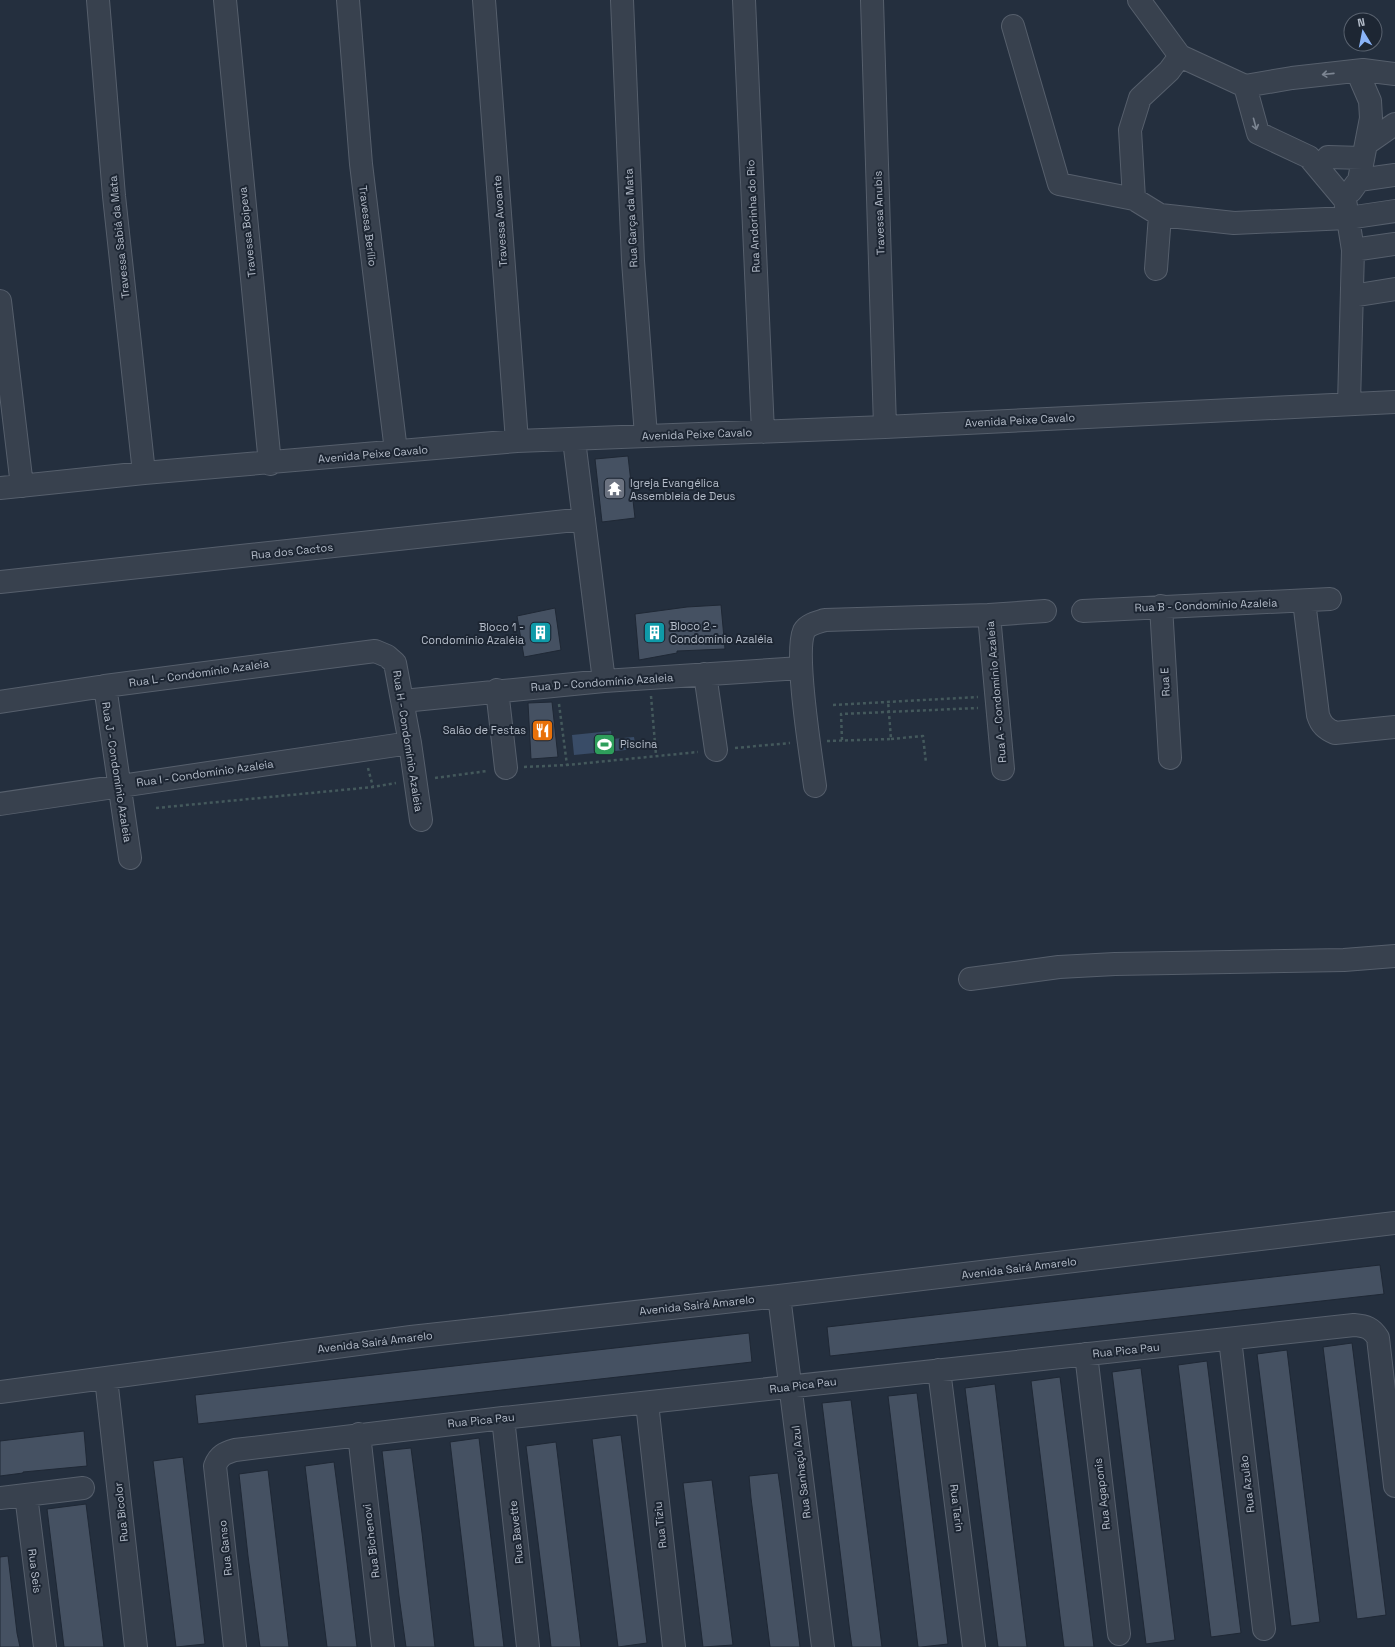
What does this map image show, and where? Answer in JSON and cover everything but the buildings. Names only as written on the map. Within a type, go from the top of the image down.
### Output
[{"type":"street","name":"Travessa Sabiá da Mata","points":[[98,0],[114,196],[144,473]]},
{"type":"street","name":"Travessa Boipeva","points":[[225,0],[270,464]]},
{"type":"street","name":"Travessa Berílio","points":[[348,0],[361,164],[396,451]]},
{"type":"street","name":"Travessa Avoante","points":[[484,0],[517,441]]},
{"type":"street","name":"Rua Garça da Mata","points":[[622,0],[633,261],[646,436]]},
{"type":"street","name":"Rua Andorinha do Río","points":[[744,0],[763,432]]},
{"type":"street","name":"Travessa Anubis","points":[[872,0],[885,427]]},
{"type":"street","points":[[1139,0],[1180,56],[1245,86],[1292,78],[1357,71],[1395,74]]},
{"type":"street","points":[[1013,26],[1059,184],[1134,199],[1160,215],[1234,223],[1346,209],[1395,211]]},
{"type":"street","points":[[1134,199],[1130,130],[1140,98],[1169,71],[1180,56]]},
{"type":"street","points":[[1346,209],[1359,180],[1371,118],[1370,101],[1357,71]]},
{"type":"street","points":[[1245,86],[1258,133],[1309,157],[1346,209],[1353,250],[1349,404]]},
{"type":"street","points":[[1328,157],[1365,151],[1395,124]]},
{"type":"street","points":[[1359,180],[1395,175]]},
{"type":"street","points":[[1156,269],[1160,215]]},
{"type":"street","points":[[1353,250],[1395,244]]},
{"type":"street","points":[[1352,296],[1395,289]]},
{"type":"street","points":[[0,301],[22,486]]},
{"type":"street","name":"Avenida Peixe Cavalo","points":[[0,488],[144,473],[270,464],[396,451],[517,441],[885,427],[1395,402]]},
{"type":"street","points":[[574,440],[604,681]]},
{"type":"street","name":"Rua dos Cactos","points":[[0,582],[584,519]]},
{"type":"street","name":"Rua B - Condomínio Azaleia","points":[[1082,611],[1160,606],[1330,599]]},
{"type":"street","points":[[1304,601],[1320,723],[1326,729],[1335,733],[1395,727]]},
{"type":"street","name":"Rua E","points":[[1160,606],[1170,758]]},
{"type":"street","points":[[815,786],[802,668],[802,640],[805,630],[812,624],[825,620],[989,615],[1045,611]]},
{"type":"street","name":"Rua A - Condomínio Azaleia","points":[[989,615],[990,707],[1003,769]]},
{"type":"street","name":"Rua L - Condomínio Azaleia","points":[[0,702],[105,686],[361,652],[375,651],[387,656],[396,663]]},
{"type":"street","name":"Rua H - Condomínio Azaleia","points":[[396,663],[404,701],[421,820]]},
{"type":"street","name":"Rua D - Condomínio Azaleia","points":[[404,701],[497,690],[604,681],[802,668]]},
{"type":"street","points":[[705,674],[716,750]]},
{"type":"street","name":"Rua J - Condomínio Azaleia","points":[[105,686],[130,858]]},
{"type":"street","points":[[497,690],[506,768]]},
{"type":"street","name":"Rua I - Condomínio Azaleia","points":[[0,804],[410,743]]},
{"type":"street","points":[[970,979],[1059,967],[1115,964],[1344,960],[1395,956]]},
{"type":"street","name":"Avenida Sairá Amarelo","points":[[0,1392],[411,1337],[779,1296],[1395,1223]]},
{"type":"street","name":"Rua Sanhaçú Azul","points":[[779,1296],[823,1647]]},
{"type":"street","name":"Rua Pica Pau","points":[[225,1453],[358,1434],[1354,1325],[1365,1326],[1373,1330],[1378,1338],[1395,1486]]},
{"type":"street","name":"Rua Azulão","points":[[1230,1339],[1264,1628]]},
{"type":"street","name":"Rua Agaponis","points":[[1086,1354],[1119,1634]]},
{"type":"street","name":"Rua Tarin","points":[[939,1370],[974,1647]]},
{"type":"street","name":"Rua Bicolor","points":[[106,1378],[136,1647]]},
{"type":"street","name":"Rua Tiziu","points":[[647,1403],[674,1647]]},
{"type":"street","name":"Rua Bavette","points":[[503,1418],[528,1647]]},
{"type":"street","name":"Rua Bichenovi","points":[[358,1434],[383,1647]]},
{"type":"street","name":"Rua Ganso","points":[[225,1453],[218,1459],[216,1466],[235,1647]]},
{"type":"street","points":[[0,1498],[83,1488]]},
{"type":"street","name":"Rua Seis","points":[[26,1495],[45,1647]]},
{"type":"path","points":[[649,678],[656,755]]},
{"type":"path","points":[[557,685],[567,765]]},
{"type":"path","points":[[833,705],[981,697],[990,707]]},
{"type":"path","points":[[888,701],[891,739]]},
{"type":"path","points":[[842,740],[841,714],[889,713],[990,707]]},
{"type":"path","points":[[156,808],[373,787],[506,768],[567,765],[809,741],[891,739],[923,736],[926,763]]},
{"type":"water","name":"Piscina","points":[[611,731],[612,739],[634,737],[636,749],[574,755],[572,735]]},
{"type":"place","name":"Igreja Evangélica Assembleia de Deus","points":[[615,489]]},
{"type":"place","name":"Bloco 2 - Condomínio Azaléia","points":[[655,632]]},
{"type":"place","name":"Bloco 1 - Condomínio Azaléia","points":[[540,633]]},
{"type":"place","name":"Salão de Festas","points":[[542,730]]},
{"type":"place","name":"Piscina","points":[[604,744]]}]
